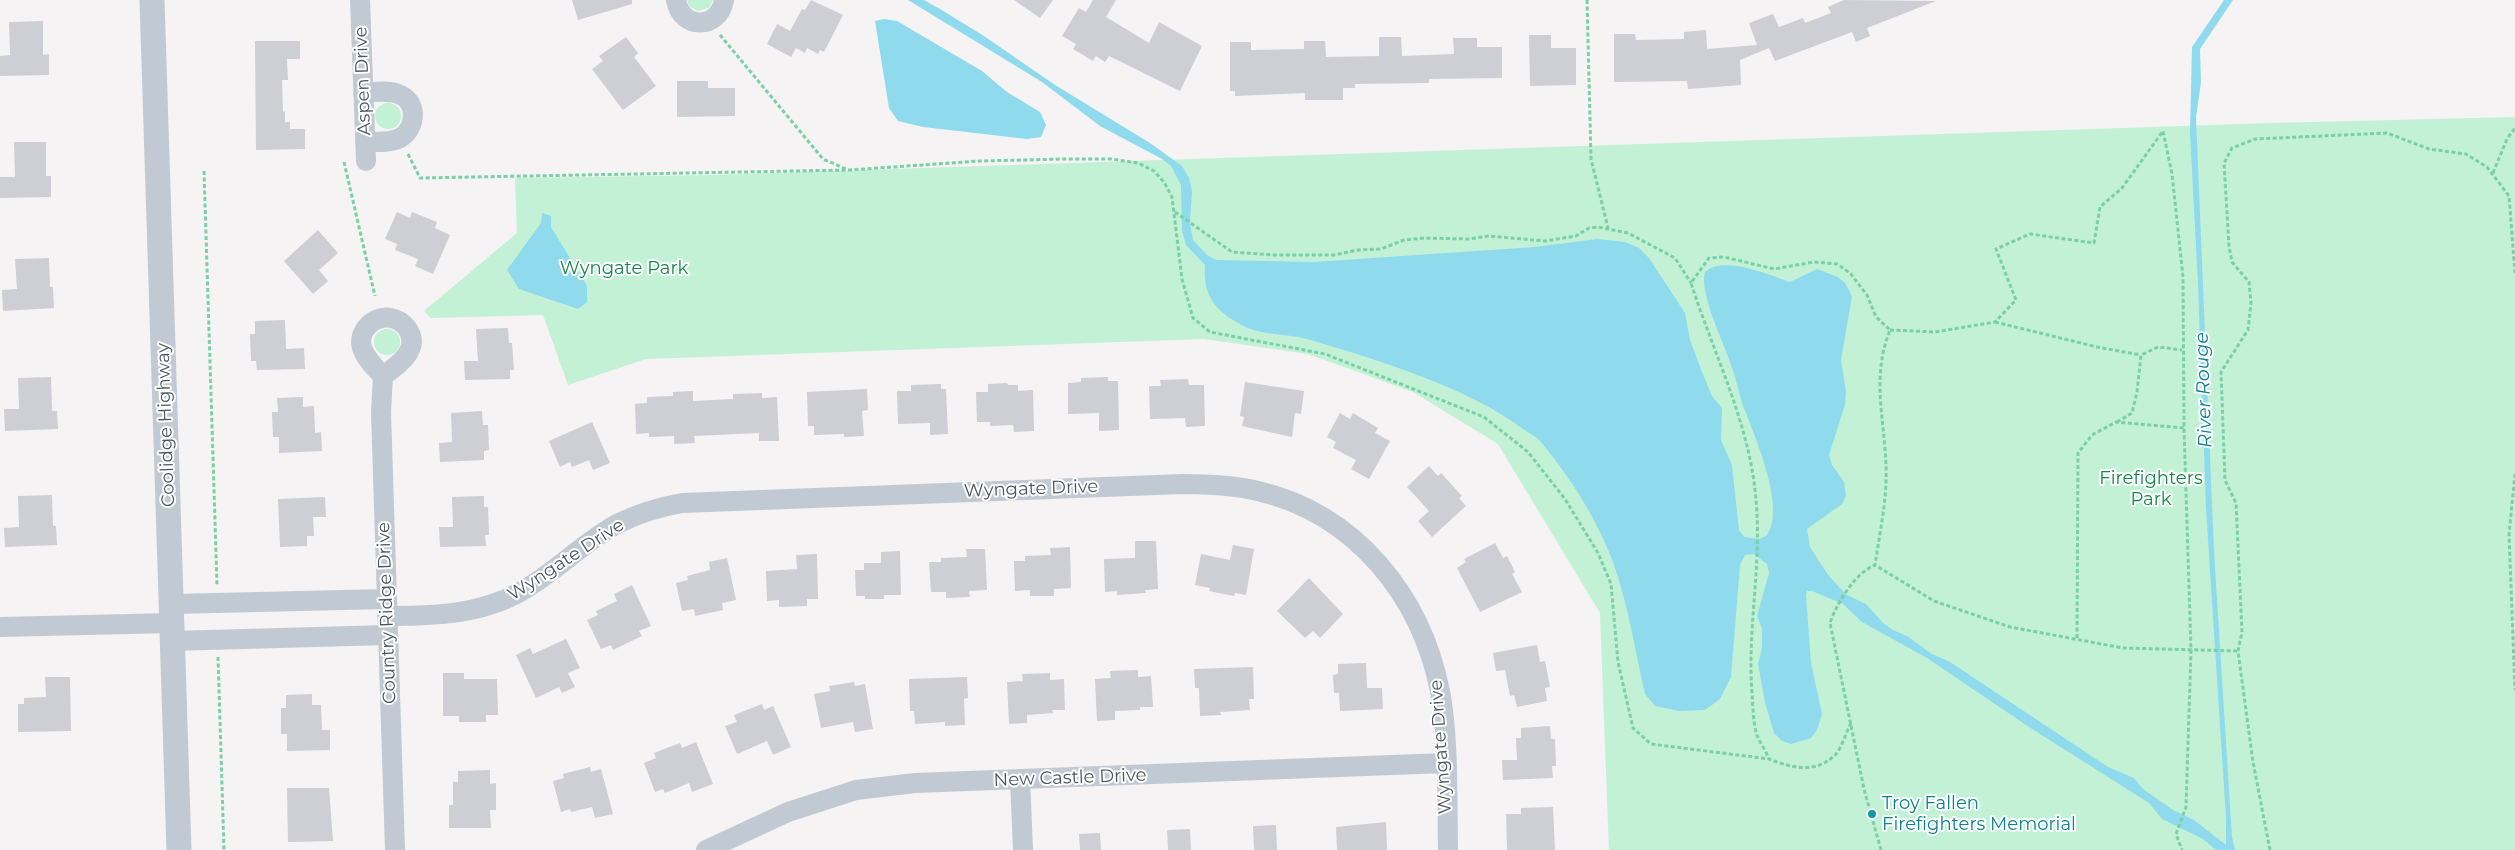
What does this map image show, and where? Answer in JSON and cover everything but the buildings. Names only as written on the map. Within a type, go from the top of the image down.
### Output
[{"type":"street","name":"Coolidge Highway","points":[[152,0],[179,850]]},
{"type":"street","name":"Aspen Drive","points":[[360,0],[363,93],[366,152],[400,138],[411,127],[413,115],[410,104],[404,96],[389,92],[363,93]]},
{"type":"street","points":[[676,0],[683,16],[690,21],[704,23],[719,14],[724,0]]},
{"type":"street","name":"Country Ridge Drive","points":[[383,376],[381,412],[395,850]]},
{"type":"street","name":"Wyngate Drive","points":[[172,622],[387,617],[458,613],[504,600],[535,583],[617,524],[654,509],[682,503],[1183,484],[1234,487],[1260,492],[1308,510],[1349,536],[1375,559],[1405,597],[1419,624],[1433,660],[1440,693],[1448,850]]},
{"type":"street","name":"Wyngate Drive","points":[[172,622],[387,617]]},
{"type":"street","points":[[0,627],[172,622]]},
{"type":"street","name":"New Castle Drive","points":[[706,850],[788,812],[856,790],[915,783],[1445,763]]},
{"type":"street","points":[[1020,779],[1023,850]]},
{"type":"path","points":[[1587,0],[1590,159],[1608,228]]},
{"type":"path","points":[[717,30],[823,158],[849,170]]},
{"type":"path","points":[[2493,173],[2507,139],[2515,128]]},
{"type":"path","points":[[1995,322],[2016,300],[1996,250],[2030,234],[2094,243],[2100,207],[2122,188],[2163,132],[2172,174],[2182,260],[2182,350],[2191,651],[2186,807],[2176,834],[2182,850]]},
{"type":"path","points":[[2270,850],[2253,762],[2238,652],[2242,632],[2236,503],[2225,480],[2221,372],[2248,330],[2251,303],[2249,282],[2232,262],[2229,246],[2224,163],[2232,148],[2255,139],[2387,133],[2429,149],[2466,154],[2487,167],[2509,196],[2515,274]]},
{"type":"path","points":[[406,149],[420,178],[849,170],[980,161],[1111,159],[1138,163],[1154,171],[1164,182],[1172,197],[1186,298],[1193,318],[1210,332],[1325,354],[1378,373],[1484,417],[1528,452],[1565,499],[1598,553],[1611,584],[1618,662],[1633,728],[1651,744],[1770,759],[1791,767],[1816,767],[1836,754],[1851,723]]},
{"type":"path","points":[[344,162],[375,296]]},
{"type":"path","points":[[204,171],[217,593]]},
{"type":"path","points":[[1175,212],[1232,252],[1250,254],[1334,255],[1358,250],[1381,249],[1404,240],[1424,238],[1469,239],[1510,236],[1525,241],[1545,241],[1576,236],[1589,228],[1608,228],[1635,236],[1675,258],[1691,283],[1736,406],[1748,447],[1756,500],[1758,535],[1751,682],[1757,734],[1770,759]]},
{"type":"path","points":[[1691,283],[1710,258],[1724,257],[1774,269],[1814,262],[1837,264],[1850,273],[1868,295],[1876,316],[1890,330],[1935,332],[1995,322],[2097,347],[2141,355],[2158,347],[2182,350]]},
{"type":"path","points":[[1875,565],[1886,481],[1878,384],[1885,343],[1890,330]]},
{"type":"path","points":[[2077,638],[2078,453],[2092,435],[2132,414],[2137,392],[2141,355]]},
{"type":"path","points":[[2116,422],[2184,428]]},
{"type":"path","points":[[2515,474],[2509,534],[2515,690]]},
{"type":"path","points":[[1875,565],[1934,601],[2010,627],[2123,648],[2238,652]]},
{"type":"path","points":[[1875,565],[1865,569],[1835,611],[1830,623],[1864,789],[1881,850]]},
{"type":"path","points":[[218,650],[224,850]]},
{"type":"green space","points":[[687,0],[713,0],[709,8],[698,11],[689,6]]},
{"type":"green space","points":[[388,103],[397,107],[401,116],[397,125],[388,129],[379,125],[375,116],[379,107]]},
{"type":"green space","name":"Firefighters Park","points":[[2515,117],[2515,850],[1609,850],[1600,613],[1498,444],[1413,392],[1308,354],[1204,339],[646,359],[568,385],[543,315],[431,318],[424,311],[517,233],[515,178],[712,175],[2272,123]]},
{"type":"green space","points":[[387,329],[396,333],[400,342],[396,351],[387,355],[378,351],[374,342],[378,333]]},
{"type":"water","name":"River Rouge","points":[[908,0],[924,0],[940,9],[984,36],[1055,85],[1150,143],[1182,166],[1189,178],[1192,191],[1190,223],[1193,240],[1207,255],[1216,260],[1314,262],[1535,247],[1597,239],[1625,242],[1639,248],[1649,258],[1685,313],[1690,340],[1702,372],[1712,396],[1722,408],[1721,440],[1732,465],[1739,530],[1744,537],[1759,539],[1766,536],[1772,524],[1771,490],[1732,367],[1708,304],[1705,292],[1705,272],[1713,267],[1723,265],[1759,271],[1790,282],[1817,269],[1838,277],[1845,283],[1852,296],[1841,360],[1846,392],[1845,405],[1829,455],[1832,465],[1844,482],[1846,496],[1842,504],[1807,529],[1810,547],[1828,575],[1847,595],[1866,604],[1883,623],[1893,630],[1907,636],[1932,654],[1950,662],[2108,767],[2134,778],[2143,789],[2173,810],[2194,820],[2226,845],[2226,818],[2206,509],[2198,284],[2190,133],[2192,47],[2224,0],[2233,0],[2200,49],[2201,82],[2196,117],[2214,552],[2232,837],[2235,850],[2216,850],[2203,839],[2162,819],[2149,803],[2029,727],[1927,658],[1862,622],[1843,604],[1812,591],[1807,591],[1806,595],[1811,663],[1822,714],[1817,730],[1811,738],[1791,744],[1782,741],[1774,733],[1765,702],[1758,664],[1762,648],[1762,629],[1757,616],[1769,573],[1767,564],[1754,554],[1745,555],[1740,565],[1731,677],[1720,699],[1705,710],[1679,711],[1655,706],[1645,694],[1623,594],[1607,546],[1582,499],[1552,455],[1539,440],[1501,414],[1476,400],[1420,376],[1361,355],[1307,339],[1254,330],[1229,318],[1211,299],[1206,284],[1205,265],[1186,245],[1182,231],[1181,185],[1171,166],[1162,159],[1100,126],[1042,82]]},
{"type":"water","points":[[884,19],[897,21],[982,71],[1007,92],[1040,112],[1046,125],[1041,137],[1027,139],[923,127],[898,121],[889,108],[875,21]]},
{"type":"water","points":[[542,213],[551,216],[551,227],[587,286],[587,302],[578,309],[519,289],[507,270],[541,223]]},
{"type":"place","name":"Troy Fallen Firefighters Memorial","points":[[1872,814]]},
{"type":"park label","name":"Wyngate Park","points":[[624,269]]}]
